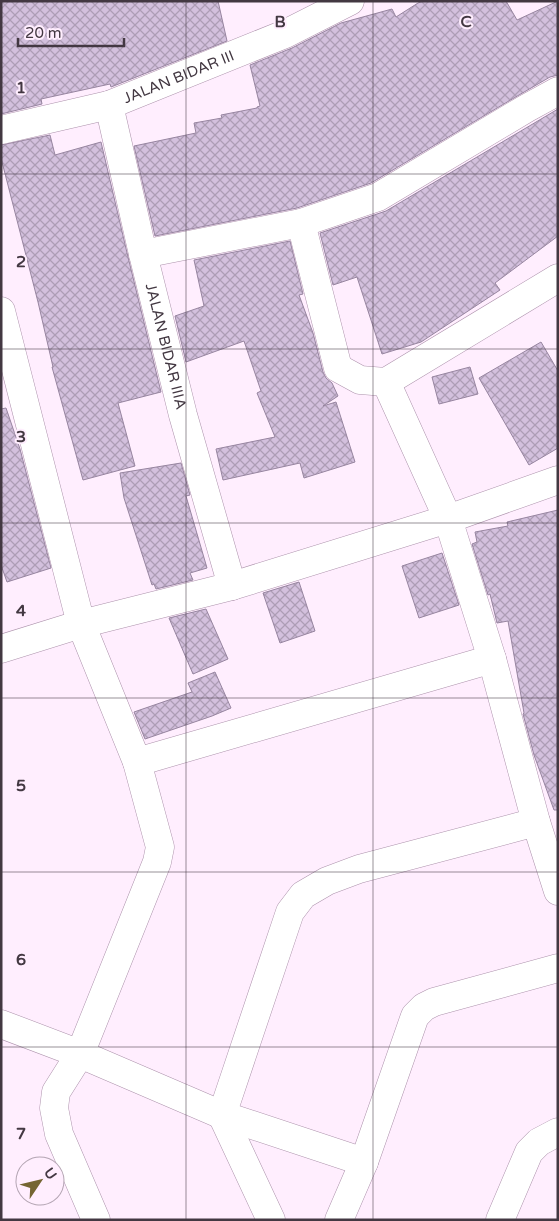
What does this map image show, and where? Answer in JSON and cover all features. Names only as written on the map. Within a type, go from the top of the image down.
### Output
[{"type":"street","name":"JALAN BIDAR III","points":[[1,130],[108,105],[285,34],[350,1]]},
{"type":"street","points":[[143,254],[301,223],[378,197],[558,90]]},
{"type":"street","name":"JALAN BIDAR IIIA","points":[[108,105],[183,415],[232,586]]},
{"type":"street","points":[[301,223],[338,368],[360,380],[386,382],[557,279]]},
{"type":"street","points":[[1,311],[81,624],[137,762],[160,847],[157,862],[80,1054],[56,1092],[54,1108],[59,1134],[96,1220]]},
{"type":"street","points":[[386,382],[448,519],[492,659],[536,822],[558,890]]},
{"type":"street","points":[[1,649],[81,624],[232,586],[448,519],[558,480]]},
{"type":"street","points":[[137,762],[492,659]]},
{"type":"street","points":[[271,1220],[222,1115],[290,912],[303,895],[327,880],[359,869],[536,822]]},
{"type":"street","points":[[339,1220],[364,1162],[415,1016],[424,1007],[434,1002],[558,968]]},
{"type":"street","points":[[1,1024],[80,1054],[222,1115],[364,1162]]},
{"type":"street","points":[[500,1220],[529,1152],[539,1142],[558,1132]]},
{"type":"building","points":[[1,1],[218,1],[227,41],[111,87],[110,84],[41,99],[42,104],[1,114]]},
{"type":"building","points":[[423,1],[506,1],[517,20],[558,1],[558,75],[550,77],[371,183],[297,208],[155,236],[134,146],[196,133],[194,123],[222,118],[221,115],[257,108],[260,106],[250,65],[292,48],[341,23],[392,9],[396,17]]},
{"type":"building","points":[[558,109],[558,236],[495,283],[500,290],[421,342],[382,354],[357,277],[333,285],[320,233],[386,211]]},
{"type":"building","points":[[50,135],[55,155],[101,142],[161,392],[118,403],[135,466],[83,480],[52,367],[38,302],[1,158],[1,145]]},
{"type":"building","points":[[290,241],[303,294],[299,295],[313,333],[323,372],[332,383],[338,396],[323,406],[336,402],[355,462],[304,478],[300,463],[223,480],[216,449],[275,437],[257,393],[261,391],[244,341],[186,362],[175,316],[204,306],[194,260]]},
{"type":"building","points":[[541,342],[558,371],[558,448],[529,465],[479,378]]},
{"type":"building","points":[[470,367],[478,394],[439,404],[432,377]]},
{"type":"building","points":[[6,408],[20,449],[51,568],[7,582],[1,565],[1,409]]},
{"type":"building","points":[[181,463],[190,495],[186,496],[207,568],[190,573],[193,580],[156,589],[154,584],[152,585],[124,498],[120,473]]},
{"type":"building","points":[[558,510],[558,810],[554,810],[534,755],[523,714],[508,621],[497,623],[490,594],[488,595],[472,544],[477,542],[475,532],[508,526],[507,522]]},
{"type":"building","points":[[442,553],[459,605],[419,618],[402,566]]},
{"type":"building","points":[[299,582],[315,631],[280,643],[263,593]]},
{"type":"building","points":[[206,609],[228,659],[193,674],[169,618]]},
{"type":"building","points":[[215,672],[231,708],[145,739],[134,712],[192,692],[188,683]]}]
